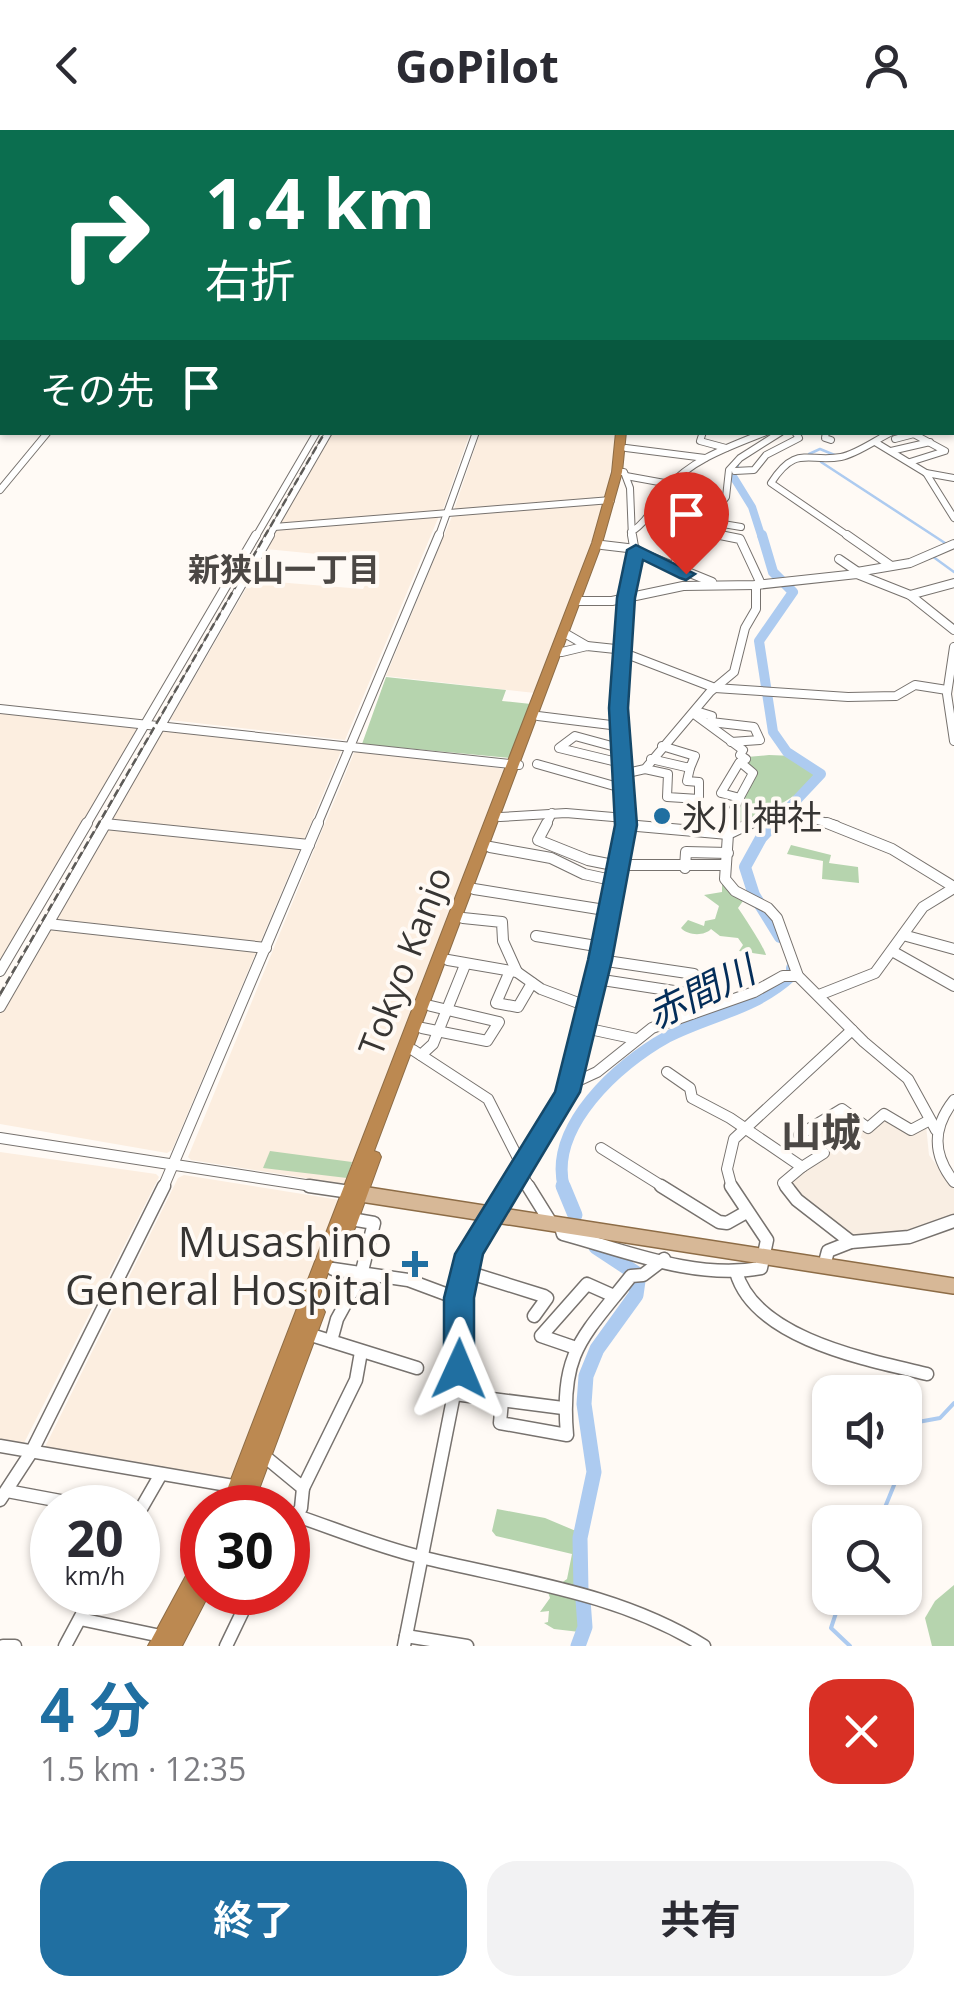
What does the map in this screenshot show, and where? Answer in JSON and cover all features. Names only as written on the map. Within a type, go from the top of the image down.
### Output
[{"type":"highway","name":"Tokyo Kanjo","points":[[251,1485],[351,1219],[355,1193],[418,1053],[422,1028],[490,847],[516,765],[562,652],[622,473],[624,435]]},
{"type":"highway","name":"Tokyo Kanjo","points":[[241,1485],[578,601],[625,490],[624,435]]},
{"type":"highway","points":[[162,1642],[180,1607]]},
{"type":"highway","points":[[162,1642],[182,1615]]},
{"type":"main road","points":[[355,1193],[954,1286]]},
{"type":"street","points":[[0,490],[45,435]]},
{"type":"street","points":[[0,971],[315,435]]},
{"type":"street","points":[[0,1007],[328,435]]},
{"type":"street","points":[[30,1499],[4,1496],[32,1452],[174,1166],[448,513],[475,435]]},
{"type":"street","points":[[702,435],[700,441],[726,448]]},
{"type":"street","points":[[631,532],[644,524],[670,484],[705,458],[758,435]]},
{"type":"street","points":[[672,567],[677,556],[693,545],[727,493],[729,470],[740,458],[776,435]]},
{"type":"street","points":[[735,472],[754,470],[766,456],[797,435],[816,449],[840,457],[892,436],[910,447]]},
{"type":"street","points":[[916,435],[944,448],[940,456]]},
{"type":"street","points":[[875,442],[926,474],[949,500],[946,510],[954,518]]},
{"type":"street","points":[[891,451],[930,442]]},
{"type":"street","points":[[626,448],[705,458]]},
{"type":"street","points":[[816,449],[782,466],[772,485],[890,565]]},
{"type":"street","points":[[909,462],[954,456]]},
{"type":"street","points":[[622,473],[670,484]]},
{"type":"street","points":[[0,474],[12,475]]},
{"type":"street","points":[[926,474],[954,478]]},
{"type":"street","points":[[467,1646],[406,1641],[454,1394],[464,1271],[469,1254],[571,1084],[616,880],[625,822],[618,726],[626,598],[636,550],[625,490]]},
{"type":"street","points":[[274,527],[611,500]]},
{"type":"street","points":[[644,770],[714,688],[734,672],[745,628],[756,609],[759,585],[740,538],[677,522]]},
{"type":"street","points":[[644,524],[655,526]]},
{"type":"street","points":[[685,529],[741,527]]},
{"type":"street","points":[[578,601],[626,598],[683,586],[759,585],[858,573],[910,563],[954,544]]},
{"type":"street","points":[[602,545],[636,550],[716,584]]},
{"type":"street","points":[[839,559],[858,573],[910,595],[954,630]]},
{"type":"street","points":[[910,595],[954,583]]},
{"type":"street","points":[[568,635],[587,646],[624,652],[665,672],[714,688],[848,698],[899,695],[916,685],[946,690]]},
{"type":"street","points":[[562,652],[587,646]]},
{"type":"street","points":[[954,648],[946,690],[949,730],[954,741]]},
{"type":"street","points":[[0,709],[516,765]]},
{"type":"street","points":[[695,713],[743,750],[740,755],[746,759],[740,762],[721,793],[740,798]]},
{"type":"street","points":[[695,713],[712,716],[711,722],[754,727],[760,740],[730,742]]},
{"type":"street","points":[[538,716],[618,726]]},
{"type":"street","points":[[619,748],[575,736],[559,748],[622,769],[668,774],[667,797],[699,800],[699,782],[686,781],[694,756],[662,746]]},
{"type":"street","points":[[651,759],[690,768]]},
{"type":"street","points":[[740,762],[753,773],[724,834],[727,882],[777,918],[793,976],[820,995],[852,1030],[912,1083],[932,1126],[936,1154],[954,1182]]},
{"type":"street","points":[[537,764],[625,789]]},
{"type":"street","points":[[500,817],[552,813],[724,834],[764,816],[783,814],[886,844],[954,888],[923,907],[870,977],[820,995]]},
{"type":"street","points":[[552,813],[538,840],[582,858],[618,866],[725,865]]},
{"type":"street","points":[[105,824],[310,845]]},
{"type":"street","points":[[490,847],[551,858],[584,874],[616,880]]},
{"type":"street","points":[[685,868],[686,852],[728,853]]},
{"type":"street","points":[[474,889],[610,910]]},
{"type":"street","points":[[463,918],[502,922],[503,941],[514,972]]},
{"type":"street","points":[[48,924],[266,948]]},
{"type":"street","points":[[903,935],[954,948]]},
{"type":"street","points":[[536,936],[602,948]]},
{"type":"street","points":[[892,951],[954,986]]},
{"type":"street","points":[[448,960],[514,972],[589,1007]]},
{"type":"street","points":[[600,960],[694,974],[690,993]]},
{"type":"street","points":[[465,965],[434,1044],[418,1053],[488,1098],[521,1170],[563,1234],[664,1260],[736,1272],[758,1270],[764,1265],[766,1238],[743,1214],[725,1164],[728,1149],[744,1126],[790,1090],[822,1054],[852,1030]]},
{"type":"street","points":[[514,972],[496,1002],[518,1007],[532,983]]},
{"type":"street","points":[[571,1084],[597,1072],[660,1024],[793,976]]},
{"type":"street","points":[[596,979],[732,1000]]},
{"type":"street","points":[[422,1028],[487,1042],[498,1022],[430,1006]]},
{"type":"street","points":[[585,1028],[636,1040]]},
{"type":"street","points":[[667,1072],[690,1088],[692,1098],[744,1126],[802,1167]]},
{"type":"street","points":[[851,1242],[797,1200],[784,1183],[824,1153],[799,1135],[842,1109],[868,1128],[884,1114],[911,1130],[932,1126],[954,1100]]},
{"type":"street","points":[[0,1138],[355,1193]]},
{"type":"street","points":[[601,1148],[719,1222],[727,1223],[743,1214]]},
{"type":"street","points":[[331,1342],[361,1275],[374,1223],[351,1219]]},
{"type":"street","points":[[824,1266],[828,1251],[851,1242],[909,1237],[954,1221]]},
{"type":"street","points":[[502,1401],[500,1423],[564,1436],[564,1382],[576,1348],[630,1276],[642,1276],[664,1260]]},
{"type":"street","points":[[332,1269],[408,1280],[459,1298]]},
{"type":"street","points":[[464,1271],[544,1296],[547,1298],[534,1316]]},
{"type":"street","points":[[736,1272],[745,1296],[780,1324],[834,1349],[927,1374]]},
{"type":"street","points":[[576,1348],[541,1336],[586,1284],[614,1296]]},
{"type":"street","points":[[308,1334],[417,1368]]},
{"type":"street","points":[[399,1364],[402,1349]]},
{"type":"street","points":[[304,1485],[356,1380],[361,1352]]},
{"type":"street","points":[[454,1394],[563,1408]]},
{"type":"street","points":[[0,1446],[228,1485]]},
{"type":"street","points":[[263,1455],[299,1485]]},
{"type":"street","points":[[155,1485],[161,1474]]},
{"type":"street","points":[[310,1520],[420,1556],[586,1594],[704,1646]]},
{"type":"street","points":[[65,1646],[82,1615]]},
{"type":"street","points":[[226,1646],[241,1615]]},
{"type":"street","points":[[80,1619],[162,1642]]},
{"type":"street","points":[[4,1646],[15,1646]]},
{"type":"shaded area","points":[[331,435],[469,435],[442,512],[280,524]]},
{"type":"shaded area","points":[[479,435],[617,435],[606,498],[454,510]]},
{"type":"shaded area","points":[[607,502],[535,693],[386,676],[453,514]]},
{"type":"shaded area","points":[[439,516],[345,740],[170,720],[251,580],[363,589],[378,560],[266,549],[278,528]]},
{"type":"shaded area","points":[[0,713],[140,728],[0,964]]},
{"type":"shaded area","points":[[162,730],[341,751],[303,842],[110,821]]},
{"type":"shaded area","points":[[354,753],[506,769],[349,1182],[191,1160],[188,1157]]},
{"type":"shaded area","points":[[107,827],[301,846],[259,945],[55,922]]},
{"type":"shaded area","points":[[48,929],[257,950],[172,1150],[167,1153],[0,1124],[0,1014]]},
{"type":"shaded area","points":[[842,1111],[868,1129],[885,1116],[910,1132],[926,1125],[929,1155],[954,1189],[954,1217],[906,1234],[850,1239],[787,1184],[826,1155],[804,1137]]},
{"type":"shaded area","points":[[0,1152],[159,1177],[23,1445],[0,1441]]},
{"type":"shaded area","points":[[184,1175],[340,1200],[234,1480],[44,1449],[178,1178]]},
{"type":"green space","points":[[386,677],[506,690],[502,701],[531,704],[511,758],[362,744]]},
{"type":"green space","points":[[794,756],[817,768],[819,776],[768,811],[735,829],[726,827],[757,772],[746,764],[747,757]]},
{"type":"green space","points":[[791,845],[831,855],[829,863],[858,867],[859,883],[822,879],[823,861],[787,854]]},
{"type":"green space","points":[[722,883],[743,901],[738,908],[766,955],[739,951],[743,945],[738,938],[720,936],[711,929],[696,934],[681,928],[688,920],[704,926],[705,921],[715,919],[719,906],[704,895],[722,892]]},
{"type":"green space","points":[[270,1151],[352,1162],[347,1178],[263,1168]]},
{"type":"green space","points":[[497,1509],[545,1518],[583,1534],[578,1550],[583,1577],[580,1582],[588,1607],[588,1633],[554,1629],[544,1623],[548,1622],[549,1611],[540,1612],[550,1598],[548,1592],[567,1579],[572,1554],[496,1536],[492,1531]]},
{"type":"green space","points":[[954,1585],[954,1646],[932,1646],[925,1618],[935,1601]]},
{"type":"waterway","points":[[809,454],[820,449],[837,456]]},
{"type":"waterway","points":[[821,462],[948,545]]},
{"type":"waterway","name":"赤間川","points":[[735,466],[731,473],[752,507],[762,538]]},
{"type":"waterway","name":"赤間川","points":[[762,535],[773,572],[793,592],[759,641],[773,732],[787,752],[821,774],[773,825]]},
{"type":"waterway","points":[[932,556],[954,572]]},
{"type":"waterway","name":"赤間川","points":[[775,823],[761,838],[745,867],[754,895],[780,937]]},
{"type":"waterway","name":"赤間川","points":[[564,1188],[566,1142],[591,1100],[609,1081],[667,1037],[748,1004],[778,987],[792,975],[792,968]]},
{"type":"waterway","name":"赤間川","points":[[563,1186],[575,1215]]},
{"type":"waterway","name":"赤間川","points":[[596,1247],[637,1274]]},
{"type":"waterway","name":"赤間川","points":[[581,1591],[580,1538],[594,1472],[584,1404],[586,1376],[597,1349],[636,1295],[638,1281]]},
{"type":"waterway","points":[[922,1421],[940,1418],[954,1403]]},
{"type":"waterway","points":[[886,1505],[894,1485]]},
{"type":"waterway","name":"赤間川","points":[[578,1646],[585,1627],[583,1600]]},
{"type":"waterway","points":[[835,1615],[831,1628],[850,1646]]},
{"type":"railway","points":[[0,994],[323,435]]},
{"type":"place","name":"氷川神社","points":[[662,816]]},
{"type":"place","name":"Musashino General Hospital","points":[[415,1264]]},
{"type":"district","name":"新狭山一丁目","points":[[284,568]]},
{"type":"district","name":"山城","points":[[821,1131]]},
{"type":"route","points":[[459,1369],[459,1298],[469,1254],[568,1092],[600,960],[626,825],[618,708],[626,598],[636,550],[686,574]]}]
